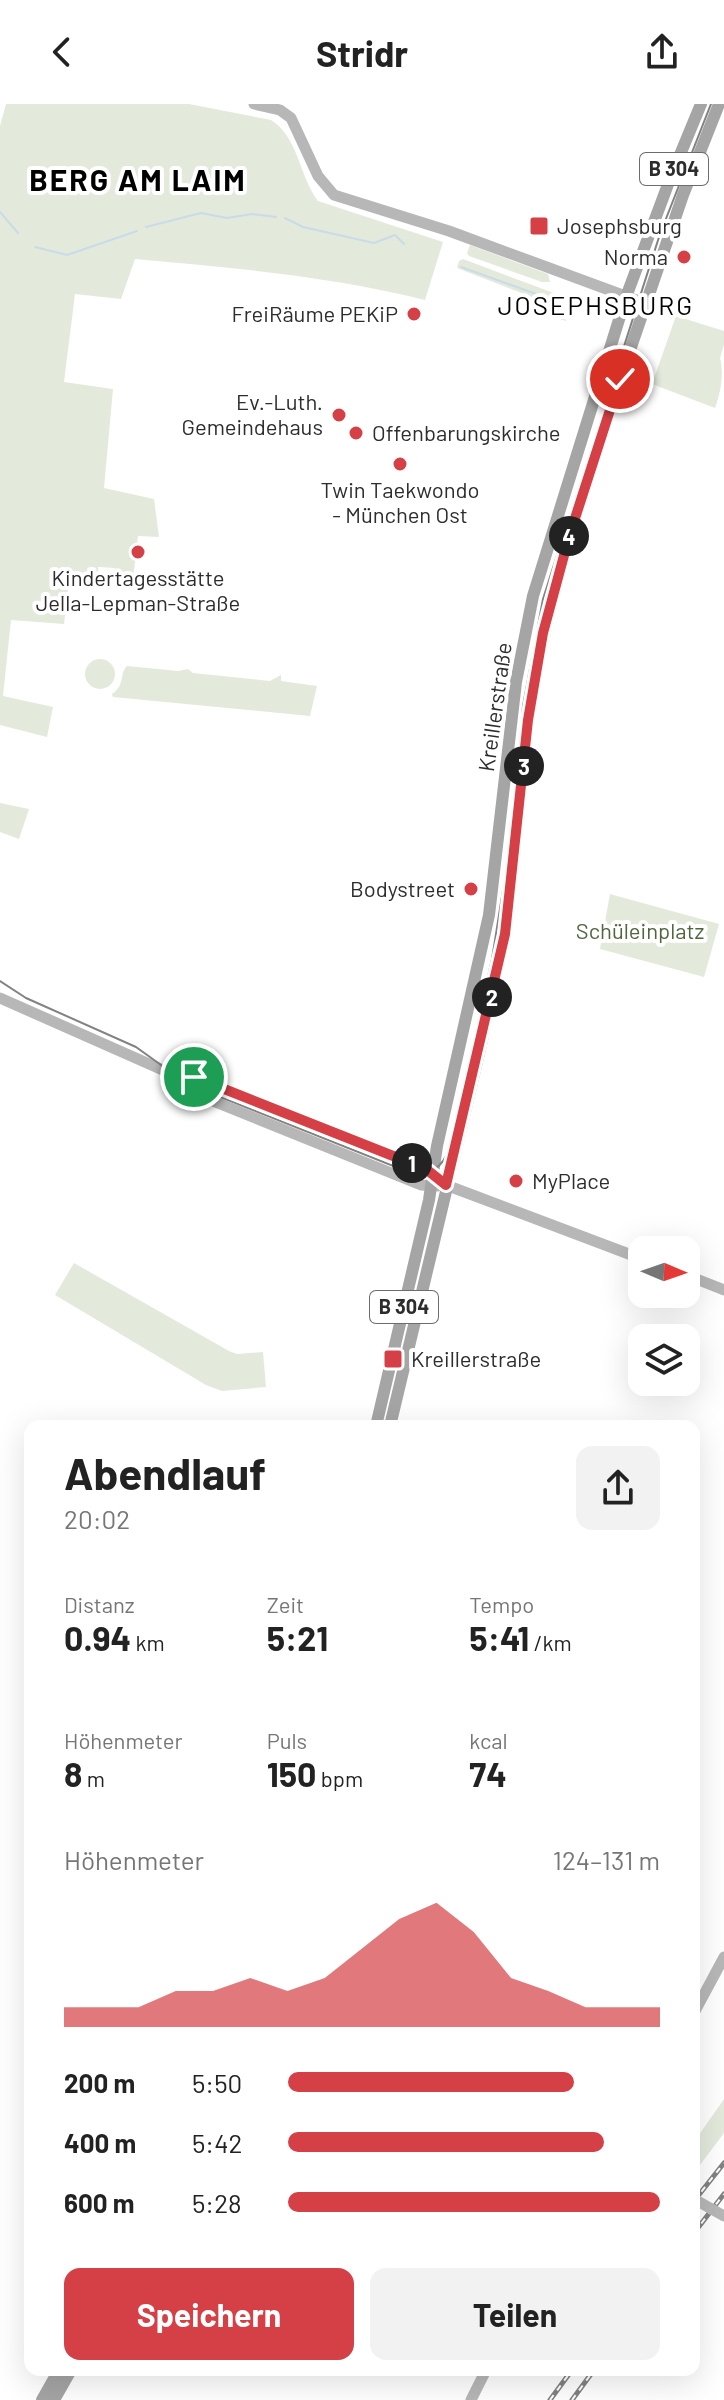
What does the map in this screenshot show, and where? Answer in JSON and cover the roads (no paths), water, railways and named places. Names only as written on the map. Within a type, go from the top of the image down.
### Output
[{"type":"main road","name":"Kreillerstraße","points":[[377,1420],[489,915],[516,682],[533,596],[626,297],[701,104]]},
{"type":"main road","name":"Kreillerstraße","points":[[391,1420],[505,934],[528,720],[544,629],[601,435],[683,195],[719,104]]},
{"type":"main road","points":[[42,2400],[56,2376]]},
{"type":"main road","points":[[54,2400],[68,2376]]},
{"type":"street","points":[[254,104],[280,110],[295,123],[318,176],[334,195],[449,231],[647,304]]},
{"type":"street","points":[[0,998],[174,1075],[184,1088],[198,1095],[430,1187],[446,1185]]},
{"type":"street","points":[[174,1075],[184,1072],[432,1172],[446,1185],[628,1254]]},
{"type":"street","points":[[700,1281],[724,1290]]},
{"type":"street","points":[[700,2002],[724,1957]]},
{"type":"street","points":[[700,2202],[724,2216]]},
{"type":"street","points":[[471,2400],[483,2376]]},
{"type":"waterway","points":[[0,212],[18,233]]},
{"type":"waterway","points":[[146,227],[201,213],[227,218],[252,214],[276,217]]},
{"type":"waterway","points":[[285,218],[303,227],[374,243],[395,235],[404,244]]},
{"type":"waterway","points":[[35,247],[67,255],[137,231]]},
{"type":"waterway","points":[[461,267],[550,299],[575,300]]},
{"type":"tram line","points":[[0,981],[26,998],[136,1047],[175,1075],[208,1092],[411,1173],[426,1173],[438,1167],[446,1157],[451,1142],[492,959],[507,865],[523,706],[543,599],[660,234],[711,104]]},
{"type":"railway","points":[[700,2193],[724,2163]]},
{"type":"railway","points":[[700,2225],[724,2194]]},
{"type":"railway","points":[[550,2400],[568,2376]]},
{"type":"railway","points":[[572,2400],[590,2376]]},
{"type":"place","name":"Josephsburg","points":[[539,226]]},
{"type":"place","name":"Norma","points":[[684,257]]},
{"type":"place","name":"FreiRäume PEKiP","points":[[414,314]]},
{"type":"place","name":"Ev.-Luth. Gemeindehaus","points":[[339,415]]},
{"type":"place","name":"Offenbarungskirche","points":[[356,433]]},
{"type":"place","name":"Twin Taekwondo - München Ost","points":[[400,464]]},
{"type":"place","name":"Kindertagesstätte Jella-Lepman-Straße","points":[[138,552]]},
{"type":"place","name":"Bodystreet","points":[[471,889]]},
{"type":"place","name":"MyPlace","points":[[516,1181]]},
{"type":"place","name":"Kreillerstraße","points":[[393,1359]]},
{"type":"district","name":"BERG AM LAIM","points":[[138,181]]},
{"type":"district","name":"JOSEPHSBURG","points":[[596,306]]},
{"type":"park label","name":"Schüleinplatz","points":[[640,931]]}]
